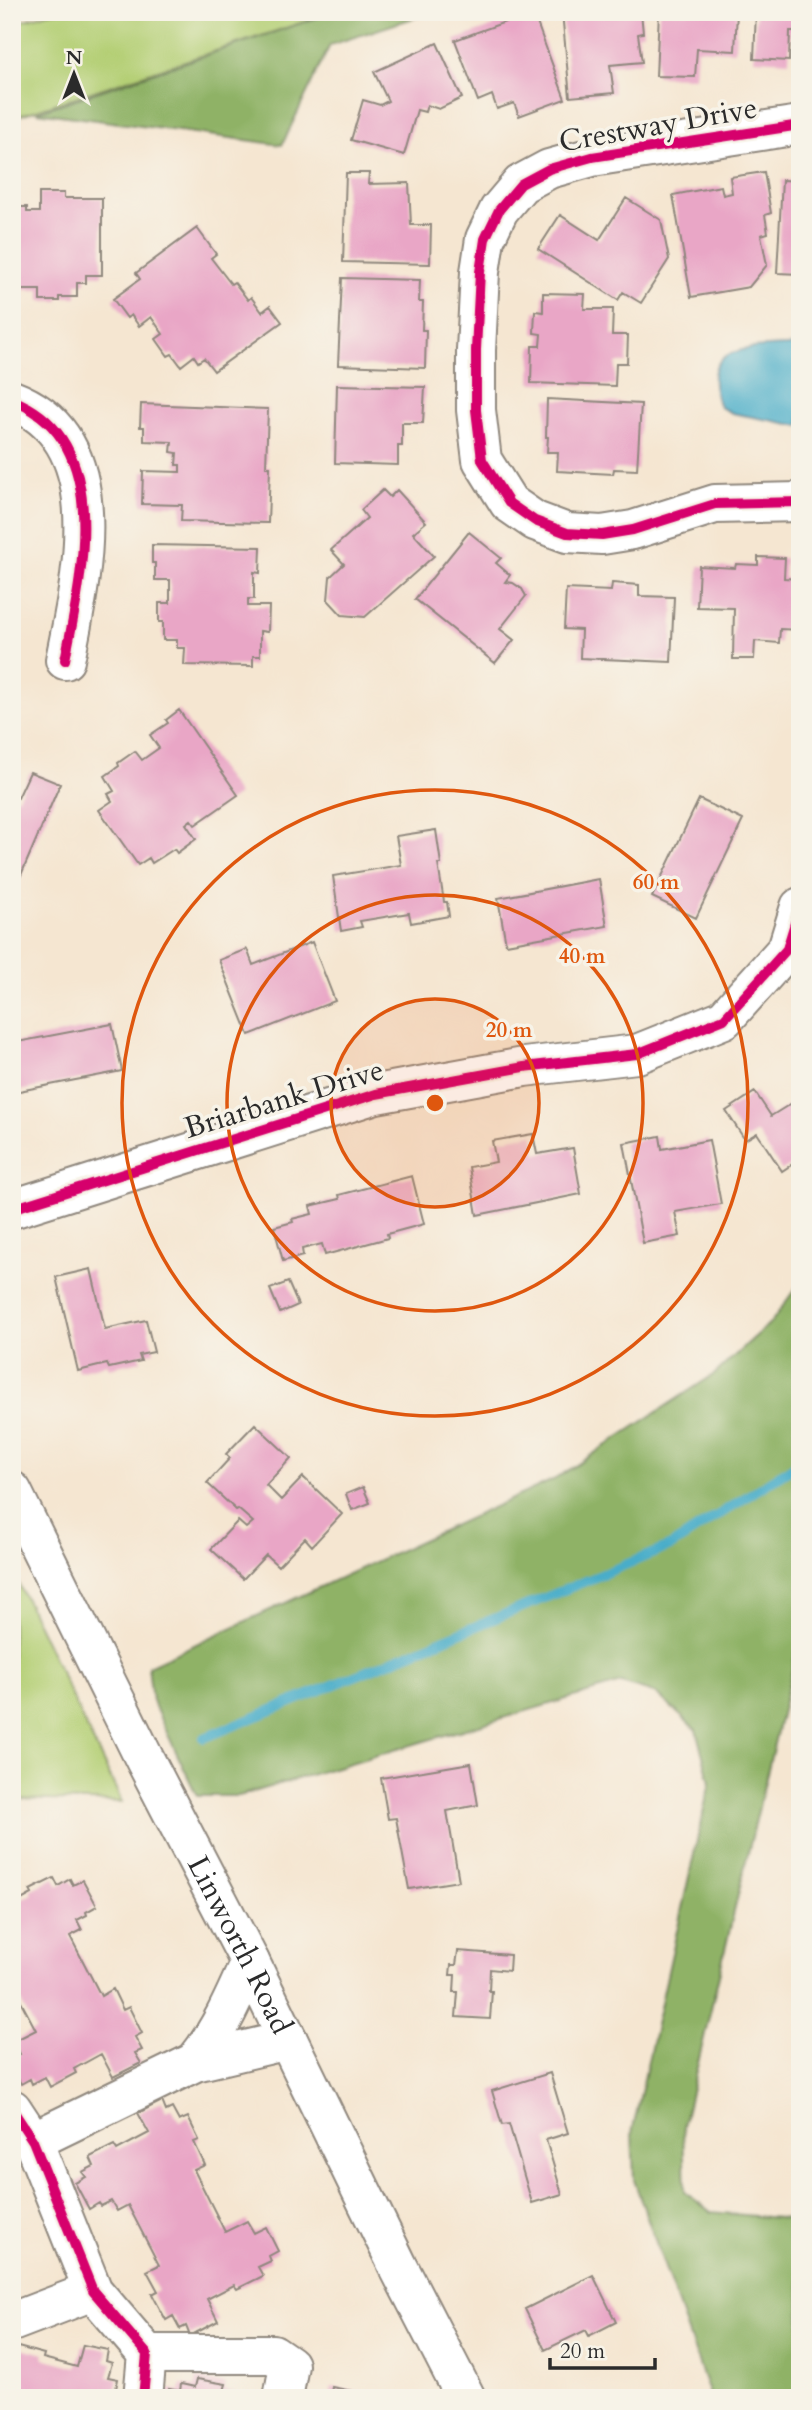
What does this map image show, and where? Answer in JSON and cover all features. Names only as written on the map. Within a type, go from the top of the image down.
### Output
[{"type":"street","name":"Crestway Drive","points":[[800,125],[592,157],[549,169],[521,184],[499,211],[485,239],[480,272],[476,410],[482,460],[509,503],[535,520],[567,533],[602,535],[633,530],[715,504],[800,502]]},
{"type":"street","points":[[12,401],[28,407],[55,429],[72,457],[81,492],[84,523],[82,576],[65,660]]},
{"type":"street","name":"Briarbank Drive","points":[[12,1209],[376,1094],[524,1067],[637,1054],[724,1019],[787,949],[800,907]]},
{"type":"street","name":"Linworth Road","points":[[12,1491],[466,2398]]},
{"type":"street","points":[[195,2062],[211,2042],[228,2012],[250,1962]]},
{"type":"street","points":[[33,2141],[195,2062],[288,2040]]},
{"type":"street","points":[[12,2109],[33,2141],[93,2291],[147,2354],[143,2398]]},
{"type":"street","points":[[12,2322],[93,2291]]},
{"type":"street","points":[[147,2354],[273,2354],[289,2365],[283,2398]]},
{"type":"green space","points":[[51,12],[334,12],[12,118],[12,24]]},
{"type":"green space","points":[[334,12],[432,12],[330,45],[282,145],[37,112]]},
{"type":"green space","points":[[800,1282],[800,1635],[683,2126],[685,2192],[711,2212],[800,2220],[800,2398],[711,2398],[634,2180],[632,2133],[710,1782],[696,1730],[657,1694],[621,1683],[239,1796],[197,1796],[152,1701],[148,1666],[555,1479],[716,1373],[772,1321]]},
{"type":"green space","points":[[12,1570],[122,1802],[12,1799]]},
{"type":"water","points":[[800,345],[800,426],[732,413],[720,407],[714,385],[715,370],[722,359],[734,352],[749,349]]},
{"type":"building","points":[[533,12],[565,99],[519,116],[514,103],[497,109],[492,95],[478,101],[455,40]]},
{"type":"building","points":[[562,12],[641,12],[643,33],[638,34],[642,62],[610,65],[614,93],[570,97]]},
{"type":"building","points":[[659,12],[737,12],[735,51],[697,49],[695,77],[656,76]]},
{"type":"building","points":[[756,12],[800,12],[800,31],[790,31],[789,61],[754,59]]},
{"type":"building","points":[[437,43],[462,98],[439,109],[427,105],[425,112],[417,110],[404,155],[351,140],[363,100],[380,105],[388,101],[374,72]]},
{"type":"building","points":[[764,172],[771,213],[765,215],[768,233],[761,235],[767,265],[749,287],[691,297],[673,195],[721,186],[723,195],[732,193],[730,177]]},
{"type":"building","points":[[346,173],[369,173],[368,184],[409,183],[411,225],[431,225],[430,264],[343,262]]},
{"type":"building","points":[[782,180],[800,181],[800,274],[777,273]]},
{"type":"building","points":[[39,193],[64,193],[64,198],[102,198],[102,275],[86,275],[86,283],[77,283],[77,297],[59,297],[59,301],[40,301],[40,290],[15,290],[15,305],[12,305],[12,207],[27,207],[27,212],[39,212]]},
{"type":"building","points":[[626,198],[661,220],[669,259],[641,303],[623,292],[618,300],[538,249],[560,215],[599,240]]},
{"type":"building","points":[[197,228],[216,254],[211,258],[231,284],[234,282],[248,300],[251,297],[262,312],[270,306],[282,322],[214,371],[204,358],[198,362],[194,356],[181,366],[172,354],[168,356],[156,339],[163,334],[151,317],[139,326],[131,315],[127,318],[113,299],[140,279],[136,273]]},
{"type":"building","points":[[342,278],[420,280],[419,302],[423,302],[422,330],[426,330],[425,368],[338,365]]},
{"type":"building","points":[[543,293],[585,294],[584,309],[613,309],[612,335],[628,335],[627,363],[616,363],[615,386],[531,383],[532,346],[540,346],[541,334],[534,333],[535,311],[543,312]]},
{"type":"building","points":[[337,385],[425,387],[423,423],[402,423],[402,446],[398,446],[398,465],[335,463]]},
{"type":"building","points":[[547,399],[641,404],[637,470],[614,469],[613,474],[557,471],[558,452],[547,452]]},
{"type":"building","points":[[141,404],[268,409],[268,523],[181,521],[182,505],[142,504],[143,471],[180,472],[180,465],[176,465],[177,453],[171,452],[172,442],[144,441],[144,427],[140,427]]},
{"type":"building","points":[[383,490],[390,497],[397,490],[426,522],[413,533],[434,556],[365,617],[342,615],[328,600],[330,577],[344,564],[331,550],[367,518],[361,510]]},
{"type":"building","points":[[469,532],[501,558],[496,563],[510,575],[505,582],[513,583],[522,589],[526,596],[500,629],[514,640],[495,663],[415,599]]},
{"type":"building","points":[[152,545],[261,547],[260,573],[254,572],[254,599],[248,599],[248,606],[269,606],[268,632],[260,631],[260,656],[253,656],[253,666],[184,665],[185,648],[177,648],[177,640],[163,640],[159,603],[170,603],[170,580],[155,580]]},
{"type":"building","points":[[758,557],[785,558],[784,578],[800,579],[800,630],[780,629],[779,643],[755,641],[754,659],[733,659],[734,608],[697,607],[699,566],[735,568],[736,564],[758,565]]},
{"type":"building","points":[[612,583],[639,585],[639,596],[674,597],[671,662],[580,658],[581,630],[564,629],[566,589],[611,591]]},
{"type":"building","points":[[179,710],[238,795],[195,825],[191,820],[186,824],[196,839],[177,853],[174,849],[152,863],[149,858],[138,865],[99,810],[112,801],[108,794],[114,791],[105,776],[135,751],[142,760],[159,748],[150,735],[168,723],[166,720]]},
{"type":"building","points":[[30,772],[60,784],[12,896],[12,795],[18,798]]},
{"type":"building","points":[[699,799],[743,820],[696,918],[652,897]]},
{"type":"building","points":[[436,830],[441,864],[438,864],[449,916],[411,923],[409,913],[360,921],[362,927],[341,931],[333,876],[401,865],[396,836]]},
{"type":"building","points":[[599,879],[607,926],[506,944],[498,898]]},
{"type":"building","points":[[312,942],[335,1001],[249,1035],[219,960],[247,949],[253,965]]},
{"type":"building","points":[[112,1024],[122,1071],[14,1092],[12,1043]]},
{"type":"building","points":[[755,1092],[771,1116],[800,1098],[800,1159],[782,1171],[757,1133],[745,1140],[726,1111]]},
{"type":"building","points":[[533,1134],[537,1154],[573,1148],[581,1194],[477,1215],[469,1167],[496,1162],[492,1141]]},
{"type":"building","points":[[660,1136],[662,1149],[709,1140],[721,1204],[675,1212],[680,1236],[643,1243],[624,1143]]},
{"type":"building","points":[[412,1176],[424,1224],[387,1234],[388,1238],[325,1255],[322,1244],[302,1249],[303,1256],[283,1261],[274,1227],[312,1214],[310,1206],[340,1199],[339,1195]]},
{"type":"building","points":[[91,1269],[105,1329],[146,1320],[154,1352],[139,1355],[141,1361],[109,1368],[107,1364],[78,1371],[56,1277]]},
{"type":"building","points":[[288,1282],[298,1305],[280,1313],[270,1289]]},
{"type":"building","points":[[255,1424],[291,1458],[266,1485],[281,1500],[303,1477],[342,1514],[312,1546],[305,1538],[278,1566],[266,1555],[243,1579],[211,1549],[238,1521],[246,1528],[253,1522],[207,1483],[230,1458],[226,1454]]},
{"type":"building","points":[[363,1487],[370,1503],[352,1510],[346,1494]]},
{"type":"building","points":[[471,1763],[478,1805],[447,1811],[459,1881],[409,1889],[396,1818],[388,1819],[381,1778]]},
{"type":"building","points":[[54,1878],[58,1886],[70,1879],[73,1885],[83,1880],[97,1906],[77,1920],[82,1930],[70,1936],[101,1996],[113,1989],[123,2010],[129,2007],[142,2033],[135,2037],[142,2050],[135,2053],[141,2063],[113,2077],[101,2054],[74,2069],[76,2073],[50,2087],[45,2077],[32,2084],[30,2079],[21,2084],[12,2068],[12,2058],[20,2054],[14,2041],[36,2030],[12,1985],[12,1905],[32,1894],[30,1890]]},
{"type":"building","points":[[458,1951],[510,1955],[509,1971],[490,1969],[490,2019],[456,2017],[458,1992],[454,1992],[455,1975],[450,1975],[451,1965],[456,1965]]},
{"type":"building","points":[[550,2073],[568,2133],[546,2140],[562,2194],[532,2203],[509,2124],[502,2125],[492,2091]]},
{"type":"building","points":[[162,2101],[166,2111],[172,2108],[179,2121],[188,2117],[199,2140],[194,2142],[205,2165],[194,2170],[225,2232],[247,2221],[254,2233],[266,2227],[278,2251],[269,2256],[271,2261],[258,2267],[263,2276],[237,2289],[234,2285],[207,2299],[218,2321],[190,2336],[186,2326],[180,2329],[173,2316],[166,2320],[152,2294],[158,2291],[147,2271],[159,2265],[128,2205],[117,2211],[111,2201],[101,2206],[99,2203],[89,2209],[75,2183],[86,2177],[82,2172],[94,2166],[90,2157],[114,2145],[117,2150],[149,2133],[138,2113]]},
{"type":"building","points":[[593,2275],[616,2322],[589,2336],[586,2330],[545,2350],[525,2309]]},
{"type":"building","points":[[83,2345],[108,2350],[106,2361],[112,2363],[108,2377],[118,2379],[114,2398],[12,2398],[12,2356],[15,2357],[18,2347],[44,2354],[43,2358],[77,2367]]},
{"type":"building","points":[[197,2379],[226,2384],[224,2391],[247,2395],[247,2398],[167,2398],[169,2389],[180,2391],[181,2384],[195,2387]]},
{"type":"building","points":[[332,2387],[362,2393],[361,2398],[330,2398]]},
{"type":"waterway","points":[[204,1738],[671,1546],[800,1462]]},
{"type":"cycle path","points":[[800,125],[592,157],[549,169],[521,184],[499,210],[485,239],[480,272],[476,350],[476,410],[482,460],[509,503],[535,521],[567,533],[602,535],[633,530],[715,504],[800,502]]},
{"type":"cycle path","points":[[12,400],[45,419],[66,446],[78,478],[83,514],[82,552],[78,591],[65,660]]},
{"type":"cycle path","points":[[12,1209],[376,1094],[524,1067],[637,1054],[724,1019],[787,949],[800,907]]},
{"type":"cycle path","points":[[12,2109],[33,2141],[93,2291],[147,2354],[143,2398]]}]
